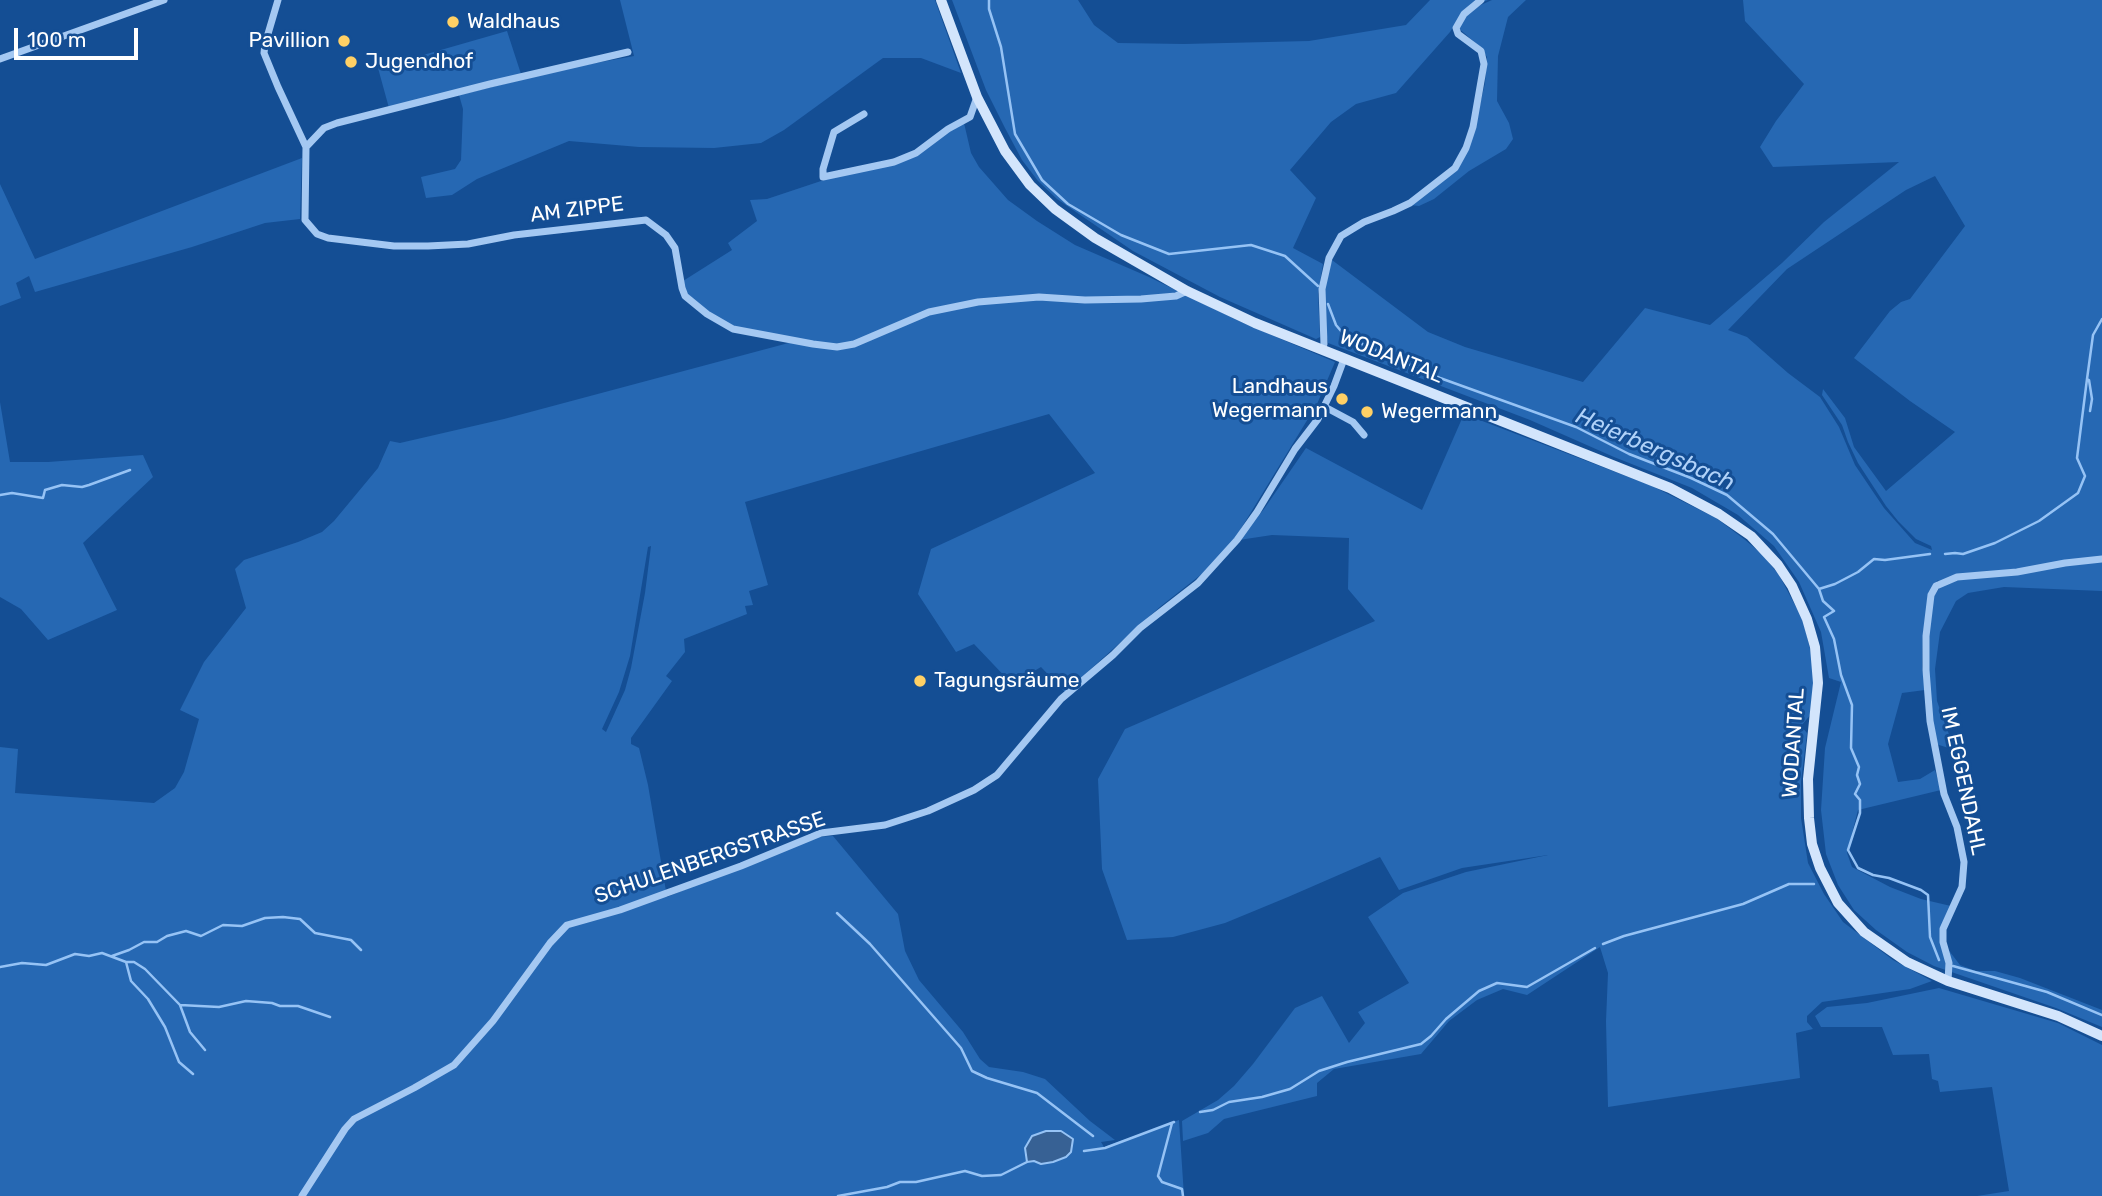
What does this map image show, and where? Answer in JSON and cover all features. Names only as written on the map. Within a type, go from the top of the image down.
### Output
[{"type":"main road","name":"WODANTAL","points":[[941,0],[977,97],[995,135],[1015,166],[1055,209],[1095,238],[1187,291],[1255,323],[1670,488],[1727,519],[1766,551],[1797,596],[1815,647],[1818,683],[1808,779],[1809,818],[1815,854],[1825,881],[1849,916],[1871,938],[1907,962],[1948,981],[2058,1016],[2102,1036]]},
{"type":"street","points":[[0,59],[164,0]]},
{"type":"street","name":"AM ZIPPE","points":[[278,0],[264,53],[306,147],[305,220],[317,234],[328,238],[394,246],[468,244],[514,235],[646,220],[666,235],[675,248],[682,288],[691,303],[733,329],[837,347],[854,344],[929,312],[978,302],[1039,297],[1141,299],[1176,296],[1187,291]]},
{"type":"street","points":[[1322,350],[1322,289],[1329,258],[1341,236],[1364,222],[1410,203],[1455,168],[1465,148],[1473,127],[1484,64],[1480,51],[1458,34],[1456,28],[1464,14],[1481,0]]},
{"type":"street","points":[[306,147],[324,128],[337,123],[628,52]]},
{"type":"street","points":[[864,114],[834,132],[823,177],[894,162],[916,153],[948,129],[970,117],[977,97]]},
{"type":"street","name":"SCHULENBERGSTRASSE","points":[[302,1196],[354,1119],[454,1065],[493,1021],[550,943],[567,925],[620,911],[821,833],[885,825],[928,811],[974,790],[997,775],[1062,699],[1140,628],[1198,583],[1214,567],[1257,512],[1295,449],[1325,407],[1344,359]]},
{"type":"street","points":[[1325,407],[1353,422],[1364,435]]},
{"type":"street","name":"IM EGGENDAHL","points":[[1948,981],[1949,963],[1943,942],[1943,929],[1962,887],[1964,863],[1958,827],[1944,794],[1930,721],[1926,636],[1931,595],[1936,586],[1956,577],[2017,572],[2102,559]]},
{"type":"shaded area","points":[[620,0],[935,0],[961,73],[921,58],[883,58],[784,130],[761,143],[714,148],[639,147],[569,141],[477,179],[452,195],[426,198],[421,177],[455,169],[461,160],[463,109],[459,95],[579,66],[634,56]]},
{"type":"shaded area","points":[[952,0],[1078,0],[1094,25],[1118,43],[1184,44],[1309,41],[1406,25],[1430,0],[1488,0],[1465,9],[1450,32],[1396,93],[1356,104],[1331,122],[1290,170],[1316,198],[1293,248],[1323,264],[1318,294],[1320,337],[1316,339],[1220,297],[1133,251],[1057,199],[1038,181],[1022,160],[1005,128],[986,90]]},
{"type":"shaded area","points":[[1492,0],[1526,0],[1508,17],[1498,56],[1497,101],[1509,123],[1513,139],[1506,149],[1469,171],[1434,199],[1419,206],[1410,205],[1456,169],[1475,127],[1485,83],[1487,57],[1479,46],[1456,26],[1467,11]]},
{"type":"shaded area","points":[[1743,0],[2102,0],[2102,591],[2004,587],[1968,593],[1956,601],[1940,632],[1935,669],[1937,701],[1958,751],[1936,744],[1929,704],[1927,635],[1934,596],[1940,587],[1938,580],[1932,588],[1923,634],[1922,666],[1925,690],[1902,693],[1888,744],[1898,782],[1920,779],[1935,770],[1941,790],[1858,810],[1847,853],[1852,867],[1890,887],[1921,899],[1951,906],[1944,934],[1947,948],[1960,965],[1976,971],[1995,971],[2020,978],[2102,1010],[2102,1027],[2056,1008],[1934,966],[1907,952],[1854,910],[1838,885],[1826,854],[1821,810],[1825,748],[1841,682],[1829,678],[1821,632],[1799,582],[1774,546],[1738,515],[1692,488],[1530,420],[1328,343],[1325,286],[1332,260],[1428,332],[1465,347],[1583,382],[1645,308],[1710,325],[1782,263],[1824,222],[1899,162],[1773,167],[1760,147],[1804,84],[1745,21]],"holes":[[[1935,176],[1965,226],[1910,299],[1890,311],[1854,358],[1955,432],[1886,491],[1854,447],[1845,418],[1823,389],[1822,395],[1842,425],[1858,463],[1886,506],[1916,539],[1931,546],[1932,550],[1915,543],[1884,508],[1855,465],[1839,427],[1820,397],[1747,337],[1728,330],[1787,269],[1906,190]]]},
{"type":"shaded area","points":[[507,31],[521,74],[389,108],[378,68]]},
{"type":"shaded area","points":[[964,123],[971,153],[979,167],[1008,200],[1037,221],[1075,245],[1335,362],[1317,404],[1234,540],[1212,566],[1161,606],[1065,692],[1041,667],[1012,684],[974,644],[956,652],[918,594],[931,549],[1095,473],[1049,414],[745,502],[768,585],[749,591],[753,605],[745,606],[747,614],[684,639],[685,652],[666,676],[672,681],[631,738],[631,744],[639,748],[648,785],[667,897],[814,837],[833,836],[898,914],[905,951],[919,980],[963,1032],[980,1059],[989,1067],[1023,1072],[1045,1079],[1090,1121],[1115,1140],[1101,1142],[1104,1147],[1179,1120],[1184,1196],[0,1196],[0,747],[18,749],[15,793],[154,803],[175,788],[184,772],[199,719],[180,710],[204,662],[246,608],[235,569],[244,560],[322,532],[378,468],[390,441],[400,443],[504,419],[796,341],[734,327],[710,314],[685,292],[683,281],[732,250],[728,243],[757,221],[750,200],[767,199],[827,179],[896,164]],"holes":[[[651,546],[645,593],[625,690],[606,732],[602,729],[619,692],[630,656],[648,547]]]},
{"type":"shaded area","points":[[302,158],[300,219],[265,223],[35,292],[29,276],[16,283],[21,298],[0,306],[0,184],[35,259]]},
{"type":"shaded area","points":[[0,402],[10,462],[143,455],[153,477],[83,543],[117,610],[48,640],[21,609],[0,597]]},
{"type":"shaded area","points":[[1464,414],[1652,486],[1716,518],[1763,555],[1779,575],[1803,620],[1814,665],[1812,713],[1801,726],[1807,733],[1801,782],[1801,818],[1808,863],[1843,922],[1893,960],[1932,981],[1910,989],[1822,1002],[1807,1016],[1807,1022],[1813,1029],[1796,1033],[1800,1078],[1608,1107],[1608,973],[1600,947],[1527,995],[1503,989],[1477,1000],[1449,1021],[1421,1054],[1334,1069],[1317,1083],[1317,1096],[1224,1119],[1208,1133],[1183,1141],[1182,1121],[1218,1100],[1234,1086],[1295,1008],[1322,996],[1349,1043],[1365,1023],[1358,1012],[1409,983],[1368,917],[1403,893],[1466,872],[1548,855],[1462,868],[1399,890],[1380,857],[1225,923],[1173,937],[1127,940],[1102,869],[1098,779],[1125,729],[1375,621],[1348,589],[1349,538],[1272,535],[1239,540],[1306,448],[1422,510]]},
{"type":"shaded area","points":[[1939,988],[2058,1023],[2102,1045],[2102,1196],[1977,1196],[2009,1191],[1992,1087],[1940,1092],[1938,1081],[1932,1079],[1929,1054],[1893,1055],[1882,1027],[1821,1027],[1815,1016],[1827,1007],[1867,1003]]},
{"type":"shaded area","points":[[1046,1131],[1061,1131],[1073,1139],[1071,1152],[1053,1162],[1027,1162],[1025,1148],[1032,1136]]},
{"type":"waterway","name":"Heierbergsbach","points":[[989,0],[989,9],[1001,47],[1015,134],[1042,180],[1068,204],[1121,235],[1169,254],[1251,245],[1285,256],[1318,286]]},
{"type":"waterway","name":"Heierbergsbach","points":[[1328,304],[1336,325],[1346,337],[1440,378],[1576,427],[1629,454],[1691,478],[1727,495],[1773,534],[1819,589],[1823,601],[1834,611],[1824,617],[1834,639],[1841,675],[1852,705],[1851,748],[1859,767],[1857,775],[1860,784],[1855,794],[1860,800],[1860,813],[1848,850],[1858,868],[1921,890],[1928,895],[1930,937],[1939,960]]},
{"type":"waterway","points":[[1945,554],[1963,554],[1995,543],[2039,521],[2078,493],[2085,476],[2077,458],[2093,335],[2102,319]]},
{"type":"waterway","points":[[2087,379],[2092,399],[2090,411]]},
{"type":"waterway","points":[[0,495],[12,493],[43,498],[45,490],[62,485],[82,487],[130,470]]},
{"type":"waterway","points":[[1819,589],[1858,572],[1874,559],[1930,554]]},
{"type":"waterway","points":[[1603,944],[1743,904],[1789,884],[1814,884]]},
{"type":"waterway","points":[[837,913],[870,944],[961,1048],[972,1071],[1037,1093],[1093,1136]]},
{"type":"waterway","points":[[112,956],[144,942],[157,942],[186,931],[201,936],[223,925],[242,926],[265,918],[283,917],[300,919],[315,933],[351,940],[361,950]]},
{"type":"waterway","points":[[1200,1112],[1213,1110],[1229,1102],[1290,1089],[1319,1071],[1347,1062],[1421,1044],[1479,991],[1497,983],[1527,987],[1595,948]]},
{"type":"waterway","points":[[0,967],[22,963],[46,965],[75,954],[89,956],[102,953],[126,962],[131,981],[148,999],[165,1027],[179,1062],[193,1074]]},
{"type":"waterway","points":[[126,962],[134,962],[145,969],[180,1005],[219,1007],[246,1001],[272,1003],[298,1006],[330,1017]]},
{"type":"waterway","name":"Heierbergsbach","points":[[1953,966],[2047,992],[2102,1015]]},
{"type":"waterway","points":[[180,1005],[190,1032],[205,1050]]},
{"type":"waterway","points":[[1084,1151],[1105,1148],[1174,1122]]},
{"type":"waterway","points":[[1172,1123],[1158,1176],[1162,1182],[1182,1189],[1183,1196]]},
{"type":"waterway","points":[[838,1196],[965,1171],[982,1176],[1001,1175],[1027,1162]]},
{"type":"place","name":"Waldhaus","points":[[453,22]]},
{"type":"place","name":"Pavillion","points":[[344,41]]},
{"type":"place","name":"Jugendhof","points":[[351,62]]},
{"type":"place","name":"Landhaus Wegermann","points":[[1342,399]]},
{"type":"place","name":"Wegermann","points":[[1367,412]]},
{"type":"place","name":"Tagungsräume","points":[[920,681]]}]
